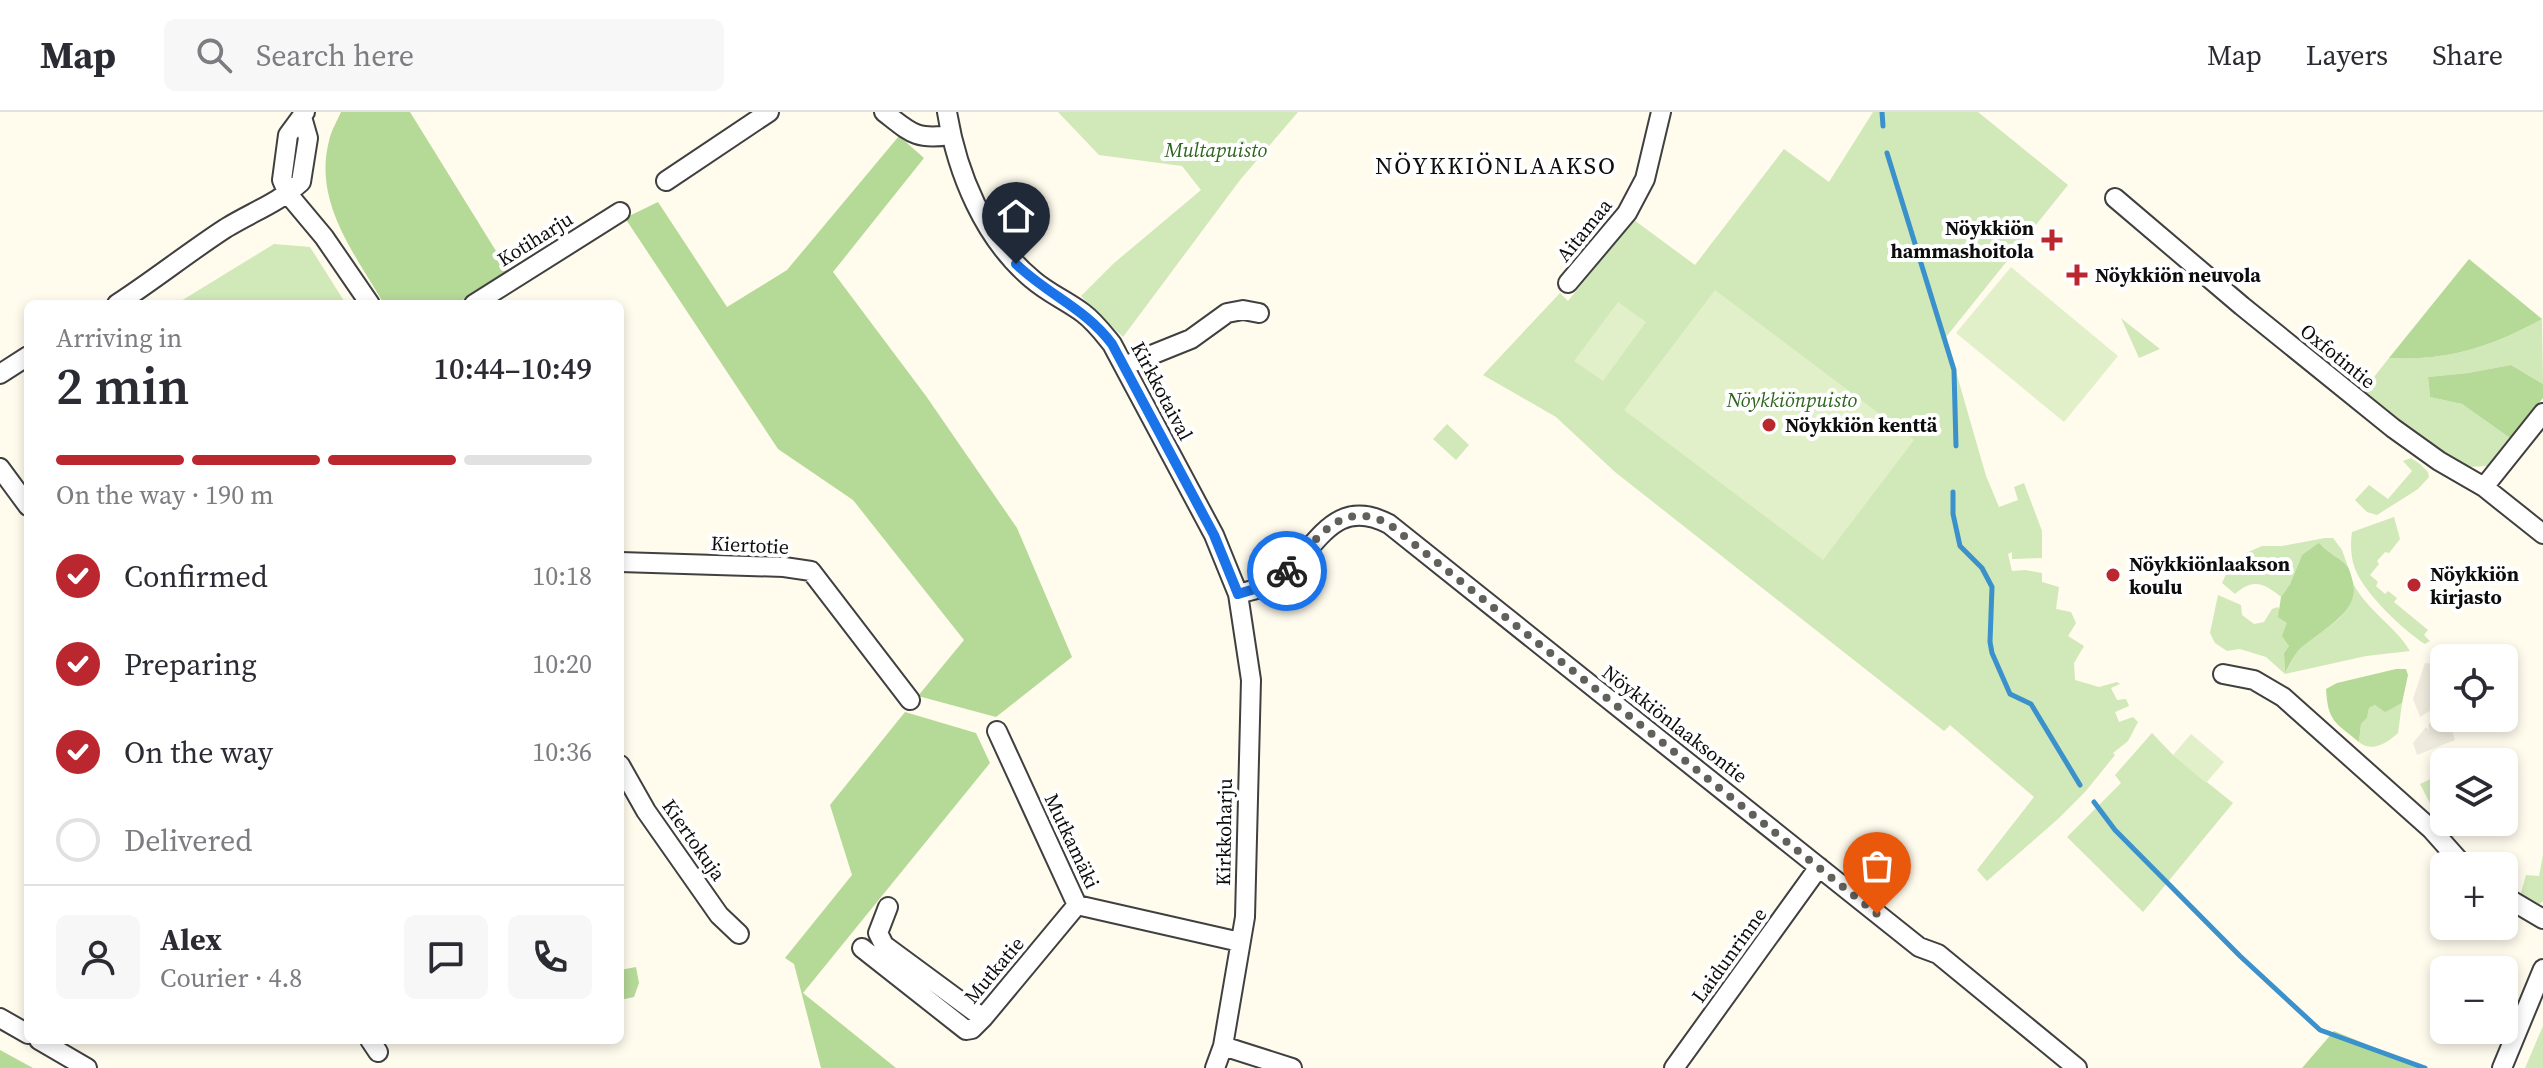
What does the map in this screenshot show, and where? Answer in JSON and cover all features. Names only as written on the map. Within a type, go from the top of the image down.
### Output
[{"type":"street","points":[[666,181],[769,112]]},
{"type":"street","points":[[884,112],[922,137],[951,135]]},
{"type":"street","name":"Kirkkotaival","points":[[947,112],[951,135],[970,192],[1001,246],[1032,279],[1098,326],[1112,344],[1214,535],[1238,594]]},
{"type":"street","name":"Aitamaa","points":[[1568,283],[1627,213],[1645,179],[1661,112]]},
{"type":"street","points":[[297,114],[288,135],[282,180],[288,194],[324,237],[367,300]]},
{"type":"street","points":[[123,300],[200,245],[288,194]]},
{"type":"street","name":"Oxfotintie","points":[[2115,198],[2393,428],[2439,461],[2484,487],[2543,534]]},
{"type":"street","name":"Kotiharju","points":[[480,300],[620,212]]},
{"type":"street","points":[[1124,366],[1191,339],[1227,313],[1243,310],[1259,313]]},
{"type":"street","points":[[0,374],[24,359]]},
{"type":"street","points":[[2484,487],[2543,413]]},
{"type":"street","points":[[0,468],[24,501]]},
{"type":"street","name":"Nöykkiönlaaksontie","points":[[1238,594],[1271,584],[1282,577],[1337,522],[1359,514],[1389,524],[1919,947],[1938,954],[2077,1068]]},
{"type":"street","name":"Kiertotie","points":[[624,562],[784,567],[811,571],[910,700]]},
{"type":"street","name":"Kirkkoharju","points":[[1215,1068],[1223,1046],[1245,917],[1251,680],[1238,594]]},
{"type":"street","points":[[2223,674],[2254,680],[2283,697],[2431,829],[2452,852]]},
{"type":"street","name":"Mutkamäki","points":[[997,731],[1077,905],[1240,942]]},
{"type":"street","name":"Kiertokuja","points":[[624,772],[646,811],[719,915],[739,934]]},
{"type":"street","name":"Laidunrinne","points":[[1674,1068],[1819,867]]},
{"type":"street","points":[[2518,904],[2543,919]]},
{"type":"street","name":"Mutkatie","points":[[862,948],[966,1030],[972,1029],[1077,905]]},
{"type":"street","points":[[888,907],[878,933],[884,945],[983,1018]]},
{"type":"street","points":[[2502,1068],[2543,969]]},
{"type":"street","points":[[0,1018],[24,1032]]},
{"type":"street","points":[[46,1044],[87,1068]]},
{"type":"street","points":[[1223,1046],[1292,1068]]},
{"type":"green space","points":[[341,112],[410,112],[509,272],[463,300],[382,300],[350,247],[332,206],[326,163],[333,130]]},
{"type":"green space","name":"Multapuisto","points":[[1058,112],[1298,112],[1240,180],[1123,337],[1081,296],[1113,264],[1201,190],[1182,166],[1099,155]]},
{"type":"green space","name":"Nöykkiönpuisto","points":[[1873,112],[1978,112],[2068,185],[1946,337],[1986,476],[1999,507],[2018,500],[2014,487],[2024,483],[2042,531],[2042,558],[2012,559],[2012,552],[2008,554],[2012,571],[2042,573],[2042,582],[2059,587],[2056,609],[2071,612],[2076,623],[2068,636],[2084,646],[2074,663],[2075,680],[2099,687],[2117,682],[2120,684],[2111,688],[2117,700],[2126,699],[2129,706],[2115,712],[2119,722],[2133,717],[2138,722],[2128,741],[2113,753],[2115,755],[2085,792],[1987,881],[1977,870],[2034,797],[1950,725],[1944,731],[1615,472],[1556,417],[1483,375],[1560,293],[1568,301],[1634,220],[1695,265],[1784,149],[1829,182]]},
{"type":"green space","points":[[899,136],[924,158],[833,272],[926,396],[1017,528],[1072,657],[996,717],[918,696],[964,640],[853,500],[778,449],[625,218],[658,202],[727,307],[787,270]]},
{"type":"green space","points":[[274,244],[310,247],[343,300],[183,300]]},
{"type":"green space","points":[[2469,259],[2542,319],[2468,350],[2431,357],[2389,358]]},
{"type":"green space","points":[[2011,267],[2118,356],[2064,422],[1956,333]]},
{"type":"green space","name":"Nöykkiön kenttä","points":[[1715,290],[1914,440],[1823,560],[1624,410]]},
{"type":"green space","points":[[1618,302],[1646,322],[1603,381],[1574,361]]},
{"type":"green space","points":[[2122,319],[2160,349],[2139,358]]},
{"type":"green space","points":[[2542,319],[2543,384],[2511,365],[2428,377],[2430,397],[2462,404],[2510,438],[2487,466],[2468,467],[2419,437],[2363,391],[2389,358],[2431,357],[2468,350]]},
{"type":"green space","points":[[2511,365],[2543,384],[2543,398],[2510,438],[2462,404],[2430,397],[2428,377]]},
{"type":"green space","points":[[1447,424],[1469,445],[1456,460],[1433,439]]},
{"type":"green space","points":[[2411,458],[2428,472],[2429,477],[2418,489],[2377,515],[2367,512],[2355,500],[2369,485],[2388,499],[2412,471],[2403,461]]},
{"type":"green space","points":[[2394,517],[2400,539],[2389,553],[2385,552],[2377,561],[2379,564],[2370,575],[2378,582],[2376,586],[2385,594],[2388,591],[2397,598],[2394,602],[2428,630],[2424,635],[2430,641],[2425,644],[2376,600],[2354,565],[2352,532]]},
{"type":"green space","points":[[2333,538],[2342,550],[2348,567],[2326,551],[2302,555],[2281,597],[2258,584],[2247,586],[2235,594],[2222,583],[2230,566],[2246,553],[2262,546],[2282,546]]},
{"type":"green space","points":[[2319,543],[2348,567],[2354,591],[2345,612],[2298,651],[2285,673],[2284,653],[2289,646],[2282,636],[2287,623],[2278,617],[2281,597],[2302,555]]},
{"type":"green space","points":[[2354,585],[2410,651],[2366,656],[2285,674],[2266,657],[2240,649],[2227,651],[2215,643],[2210,633],[2218,595],[2241,605],[2242,615],[2254,624],[2264,622],[2272,609],[2278,607],[2287,623],[2289,646],[2284,653],[2285,673],[2298,651],[2340,617],[2351,599]]},
{"type":"green space","points":[[2406,669],[2408,675],[2402,703],[2385,712],[2375,705],[2369,708],[2367,718],[2361,724],[2359,742],[2334,720],[2326,689],[2337,683]]},
{"type":"green space","points":[[2402,703],[2398,733],[2374,747],[2359,742],[2361,724],[2367,718],[2369,708],[2375,705],[2385,711]]},
{"type":"green space","points":[[905,712],[976,733],[990,763],[803,993],[896,1068],[821,1068],[794,964],[785,958],[852,875],[830,805]]},
{"type":"green space","points":[[2152,733],[2173,755],[2233,803],[2143,912],[2067,837],[2121,783],[2115,775]]},
{"type":"green space","points":[[2191,734],[2224,762],[2206,783],[2173,755]]},
{"type":"green space","points":[[2430,779],[2430,803],[2420,784]]},
{"type":"green space","points":[[2543,855],[2543,901],[2535,908],[2520,896],[2526,875],[2539,876]]},
{"type":"green space","points":[[636,967],[639,983],[634,997],[624,999],[624,969]]},
{"type":"green space","points":[[2543,1026],[2543,1068],[2525,1068]]},
{"type":"green space","points":[[2334,1031],[2425,1068],[2302,1068]]},
{"type":"green space","points":[[0,1050],[33,1068],[0,1068]]},
{"type":"shaded area","points":[[2425,663],[2430,664],[2430,711],[2420,717],[2413,699]]},
{"type":"shaded area","points":[[2430,722],[2430,732],[2452,732],[2455,740],[2417,755],[2413,743],[2426,727],[2429,730]]},
{"type":"waterway","points":[[1882,112],[1883,126]]},
{"type":"waterway","points":[[1887,153],[1954,370],[1956,446]]},
{"type":"waterway","points":[[1953,492],[1953,514],[1960,546],[1982,568],[1992,587],[1992,653],[2010,694],[2031,704],[2080,785]]},
{"type":"waterway","points":[[2094,802],[2115,830],[2240,956],[2320,1030],[2425,1068]]},
{"type":"way so far","points":[[1287,571],[1327,529],[1347,516],[1359,514],[1375,517],[1389,524],[1877,914]]},
{"type":"place","name":"Nöykkiön hammashoitola","points":[[2052,240]]},
{"type":"place","name":"Nöykkiön neuvola","points":[[2077,275]]},
{"type":"place","name":"Nöykkiön kenttä","points":[[1769,425]]},
{"type":"place","name":"Nöykkiönlaakson koulu","points":[[2113,575]]},
{"type":"place","name":"Nöykkiön kirjasto","points":[[2414,585]]},
{"type":"district","name":"NÖYKKIÖNLAAKSO","points":[[1496,165]]},
{"type":"route","points":[[1016,264],[1032,279],[1081,311],[1112,344],[1214,535],[1238,594],[1271,584],[1287,571]]}]
